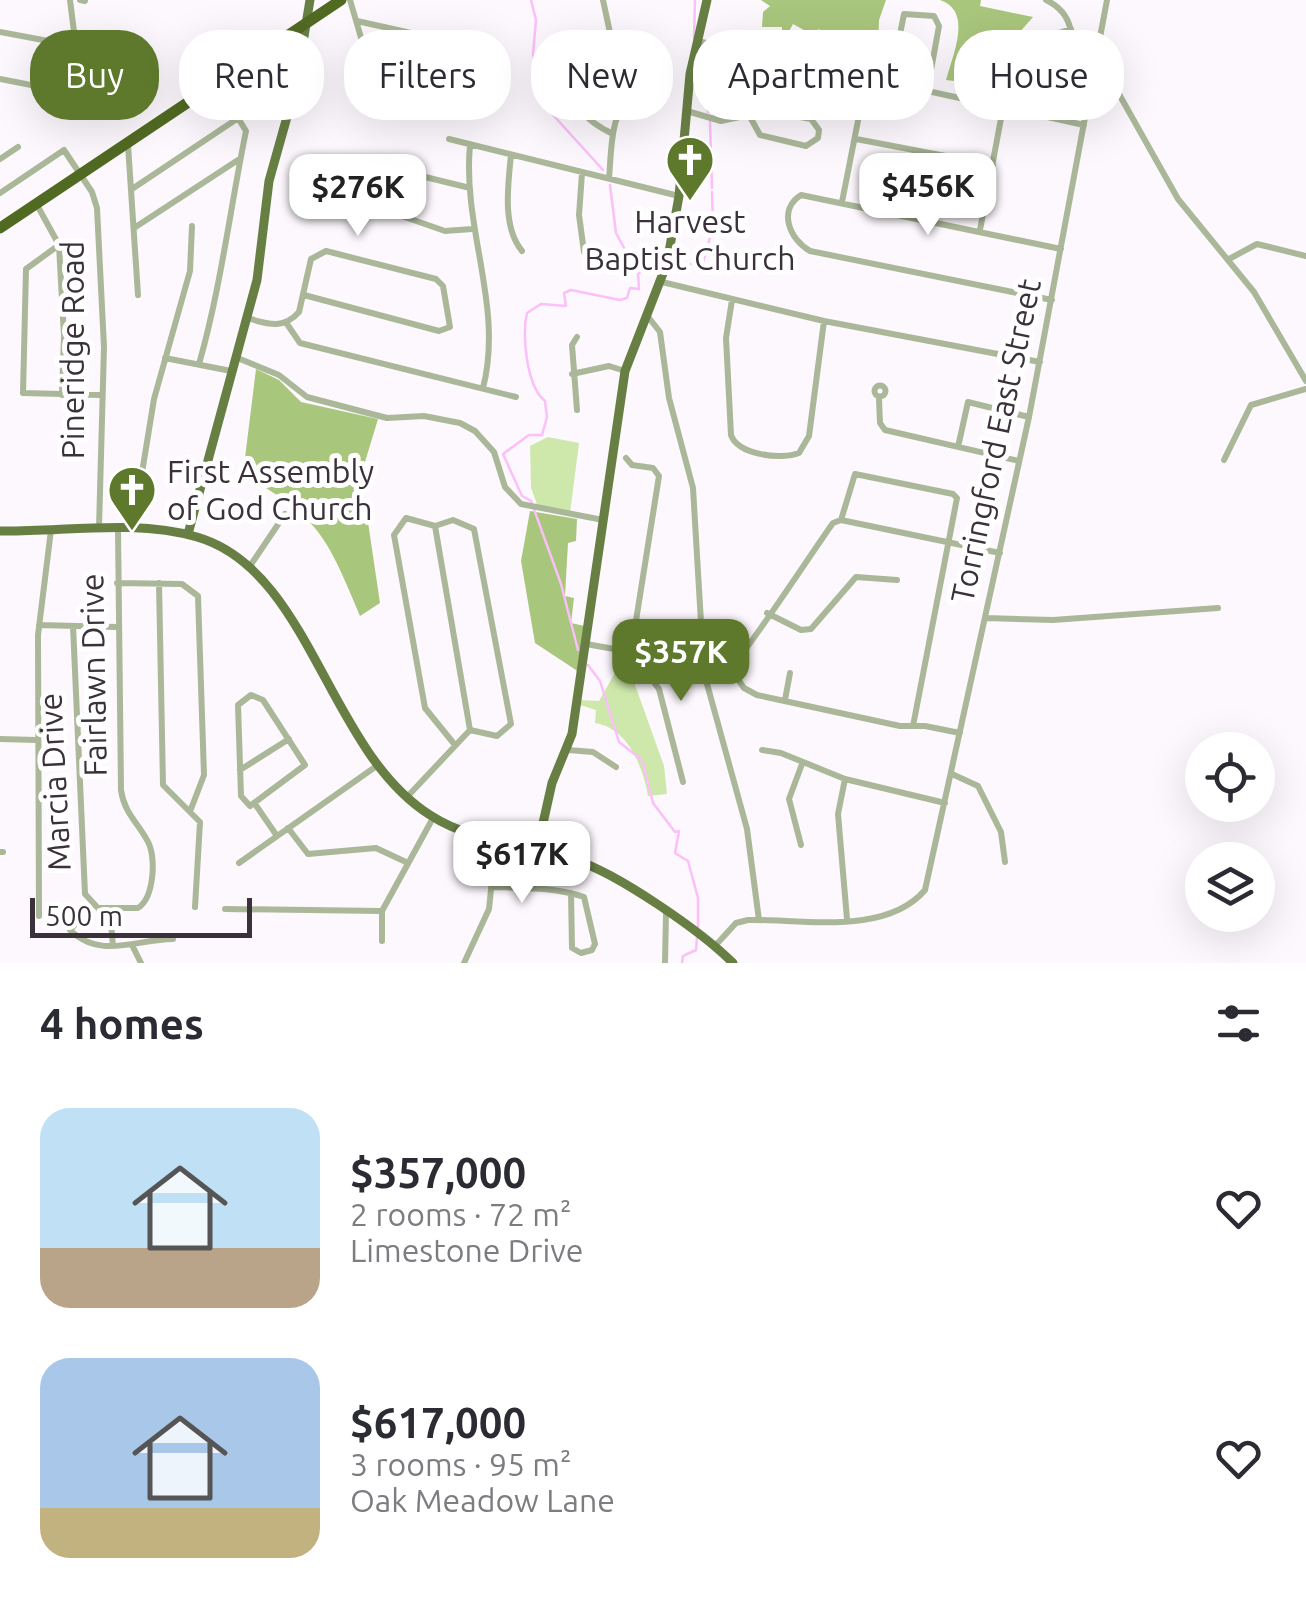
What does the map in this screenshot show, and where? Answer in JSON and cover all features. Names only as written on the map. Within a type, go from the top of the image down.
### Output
[{"type":"highway","points":[[299,30],[341,0]]},
{"type":"highway","points":[[0,228],[179,110]]},
{"type":"main road","points":[[304,30],[310,0]]},
{"type":"main road","points":[[700,30],[708,0]]},
{"type":"main road","points":[[537,850],[554,777],[568,750],[625,371],[666,267],[679,196],[693,66]]},
{"type":"main road","points":[[188,534],[260,264],[269,181],[286,120]]},
{"type":"main road","points":[[0,531],[99,528],[188,534],[211,542],[250,566],[277,596],[378,765],[406,798],[434,818],[600,870],[697,934],[733,963]]},
{"type":"street","points":[[70,0],[73,30]]},
{"type":"street","points":[[350,0],[360,30]]},
{"type":"street","points":[[603,0],[610,30]]},
{"type":"street","points":[[1046,0],[1064,13],[1072,29],[1068,30]]},
{"type":"street","name":"Torringford East Street","points":[[1101,30],[1107,0]]},
{"type":"street","points":[[901,30],[904,14],[934,16],[939,26],[934,54]]},
{"type":"street","points":[[357,20],[399,30]]},
{"type":"street","points":[[0,32],[30,38]]},
{"type":"street","points":[[0,79],[30,85]]},
{"type":"street","points":[[1124,106],[1178,199],[1264,307],[1306,381]]},
{"type":"street","points":[[763,110],[811,120],[819,130],[818,138],[806,146],[766,138],[754,128],[750,115],[763,110]]},
{"type":"street","points":[[687,111],[693,113]]},
{"type":"street","points":[[132,189],[236,120]]},
{"type":"street","points":[[199,364],[225,260],[238,160],[246,131],[241,120]]},
{"type":"street","points":[[590,120],[613,134]]},
{"type":"street","points":[[609,178],[618,120]]},
{"type":"street","points":[[842,202],[859,120]]},
{"type":"street","points":[[980,230],[1001,120]]},
{"type":"street","points":[[1061,120],[1084,125]]},
{"type":"street","name":"Torringford East Street","points":[[846,919],[891,915],[925,890],[1029,417],[1085,120]]},
{"type":"street","points":[[856,139],[993,165]]},
{"type":"street","points":[[449,140],[679,196]]},
{"type":"street","points":[[128,145],[138,295]]},
{"type":"street","points":[[470,145],[466,187],[493,333],[484,388]]},
{"type":"street","points":[[0,160],[18,147]]},
{"type":"street","name":"Pineridge Road","points":[[0,193],[64,150],[82,175],[96,208],[104,347],[99,528]]},
{"type":"street","points":[[511,156],[507,196],[516,242],[522,251]]},
{"type":"street","points":[[133,228],[238,160]]},
{"type":"street","points":[[582,173],[580,246],[584,252]]},
{"type":"street","points":[[466,187],[413,174],[402,216],[445,230],[472,229]]},
{"type":"street","points":[[1052,300],[810,251],[796,243],[788,226],[793,202],[801,195],[1061,248]]},
{"type":"street","points":[[37,204],[59,245],[62,394]]},
{"type":"street","points":[[132,530],[154,399],[190,271],[192,226]]},
{"type":"street","points":[[1229,259],[1257,244],[1306,256]]},
{"type":"street","points":[[59,245],[26,269],[23,392],[100,395]]},
{"type":"street","points":[[287,324],[299,312],[308,266],[315,254],[326,251],[440,282],[450,328],[439,331],[304,295]]},
{"type":"street","points":[[662,282],[824,321],[1040,362]]},
{"type":"street","points":[[732,300],[726,338],[731,434],[741,446],[778,458],[800,453],[809,436],[824,321]]},
{"type":"street","points":[[246,318],[287,324],[300,342],[516,397]]},
{"type":"street","points":[[649,318],[660,332],[669,398],[693,488],[704,654],[720,737],[747,829],[759,920]]},
{"type":"street","points":[[577,337],[572,345],[577,410]]},
{"type":"street","points":[[236,357],[279,375],[307,398],[386,418],[424,416],[460,423],[486,442],[506,487],[523,505],[604,520]]},
{"type":"street","points":[[166,358],[231,371]]},
{"type":"street","points":[[572,374],[609,366],[625,371]]},
{"type":"street","points":[[1224,460],[1251,405],[1306,390]]},
{"type":"street","points":[[880,399],[880,423],[885,430],[1019,461]]},
{"type":"street","points":[[958,447],[968,402],[1029,417]]},
{"type":"street","points":[[626,458],[632,465],[654,468],[660,476],[631,652]]},
{"type":"street","points":[[841,520],[850,478],[855,474],[957,498],[913,726]]},
{"type":"street","points":[[250,566],[285,514]]},
{"type":"street","points":[[456,745],[425,708],[394,535],[406,518],[436,526],[453,520],[474,529],[511,717],[502,734],[470,730]]},
{"type":"street","points":[[732,666],[743,660],[767,614],[834,523],[841,520],[1000,553]]},
{"type":"street","points":[[436,526],[470,730]]},
{"type":"street","name":"Fairlawn Drive","points":[[118,529],[120,790],[128,816],[146,839],[151,856],[147,901],[138,908],[119,909]]},
{"type":"street","points":[[39,916],[39,625],[51,530]]},
{"type":"street","points":[[767,614],[801,630],[810,629],[856,576],[897,580]]},
{"type":"street","points":[[118,583],[187,585],[198,596],[205,764],[202,788],[191,809]]},
{"type":"street","points":[[159,583],[163,785],[169,795],[191,809],[200,832],[195,907]]},
{"type":"street","points":[[985,618],[1052,620],[1218,608]]},
{"type":"street","points":[[39,625],[117,627]]},
{"type":"street","name":"Marcia Drive","points":[[73,626],[85,894],[91,906],[119,909]]},
{"type":"street","points":[[586,644],[631,652],[659,688],[683,782]]},
{"type":"street","points":[[704,654],[720,655],[732,666],[744,688],[785,700],[960,733]]},
{"type":"street","points":[[785,700],[790,673]]},
{"type":"street","points":[[258,695],[290,739],[304,760],[303,770],[255,804],[244,804],[240,701],[258,695]]},
{"type":"street","points":[[406,798],[470,730]]},
{"type":"street","points":[[240,770],[290,739]]},
{"type":"street","points":[[0,740],[36,740]]},
{"type":"street","points":[[568,750],[593,752],[616,768]]},
{"type":"street","points":[[762,750],[781,753],[846,779],[945,803]]},
{"type":"street","points":[[801,845],[789,799],[802,764]]},
{"type":"street","points":[[238,863],[378,765]]},
{"type":"street","points":[[952,774],[978,786],[1001,832],[1005,862]]},
{"type":"street","points":[[714,947],[736,923],[846,919],[838,814],[846,779]]},
{"type":"street","points":[[255,804],[277,836]]},
{"type":"street","points":[[382,941],[382,911],[434,818]]},
{"type":"street","points":[[288,828],[308,854],[376,848],[408,863]]},
{"type":"street","points":[[464,963],[489,909],[496,840]]},
{"type":"street","points":[[492,887],[571,893],[584,897],[596,944],[592,950],[581,953],[572,948],[571,893]]},
{"type":"street","points":[[91,906],[70,930],[85,943],[113,946],[174,939]]},
{"type":"street","points":[[225,909],[382,911]]},
{"type":"street","points":[[666,914],[662,930],[666,963]]},
{"type":"street","points":[[111,923],[113,946]]},
{"type":"street","points":[[132,945],[141,963]]},
{"type":"green space","points":[[761,0],[886,0],[879,30],[804,30],[793,24],[790,30],[762,27],[763,12],[770,6]]},
{"type":"green space","points":[[940,0],[981,0],[980,6],[1033,17],[1022,30],[958,30],[956,13]]},
{"type":"green space","points":[[954,53],[954,81],[946,80]]},
{"type":"green space","points":[[256,369],[279,380],[301,402],[378,419],[361,475],[380,603],[360,616],[318,531],[289,504],[243,474]]},
{"type":"green space","points":[[548,437],[579,443],[570,513],[538,507],[531,488],[530,446]]},
{"type":"green space","points":[[530,511],[577,519],[576,541],[568,543],[565,596],[574,598],[571,623],[589,627],[582,674],[535,643],[521,561]]},
{"type":"green space","points":[[641,669],[645,674],[634,682],[664,766],[667,794],[648,796],[632,750],[616,732],[595,723],[596,710],[577,704],[578,700],[599,701],[616,671],[627,677]]},
{"type":"waterway","points":[[531,0],[536,20],[533,54],[544,105],[603,170]]},
{"type":"waterway","points":[[694,30],[695,0]]},
{"type":"waterway","points":[[710,122],[712,188]]},
{"type":"waterway","points":[[578,650],[561,584],[531,501],[522,496],[503,454],[529,435],[542,435],[547,417],[545,401],[533,384],[527,359],[527,313],[541,304],[566,306],[564,293],[571,290],[620,300],[627,298],[630,288],[639,289],[638,274],[616,233],[610,185]]},
{"type":"waterway","points":[[670,268],[703,262],[713,227],[712,192]]},
{"type":"waterway","points":[[639,273],[651,264],[663,267]]},
{"type":"waterway","points":[[588,665],[600,681],[619,742],[642,760],[653,803],[675,832],[679,831],[675,853],[688,861],[698,898],[698,930]]},
{"type":"waterway","points":[[682,963],[683,956],[696,950],[697,938]]},
{"type":"place","name":"Harvest Baptist Church","points":[[690,202]]},
{"type":"place","name":"First Assembly of God Church","points":[[132,532]]}]
